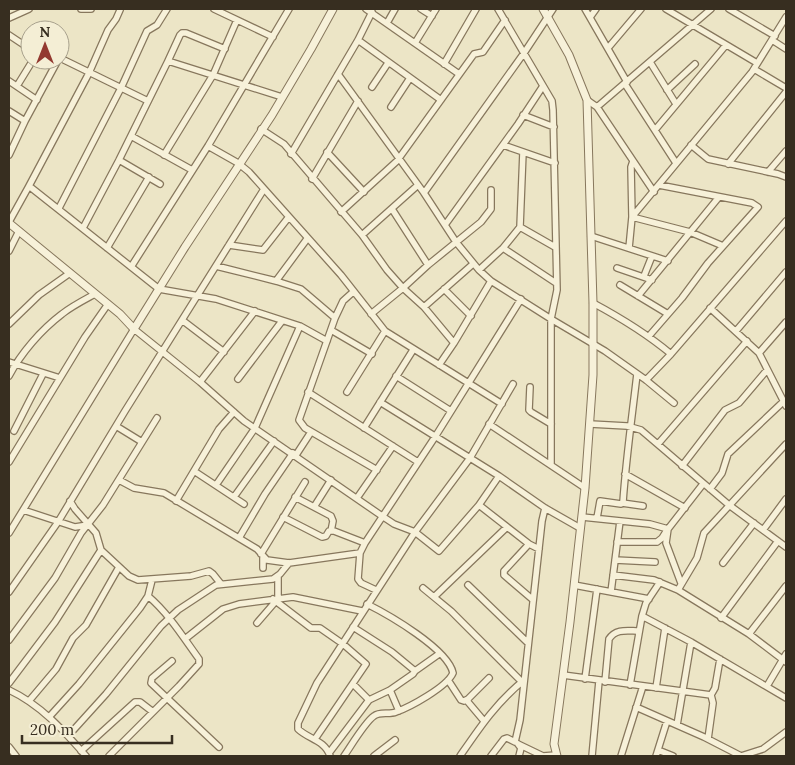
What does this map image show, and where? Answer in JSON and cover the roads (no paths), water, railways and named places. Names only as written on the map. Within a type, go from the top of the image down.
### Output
[{"type":"street","points":[[9,18],[29,9]]},
{"type":"street","points":[[82,9],[91,9]]},
{"type":"street","points":[[59,208],[148,31],[157,25],[167,9]]},
{"type":"street","points":[[131,267],[208,146],[274,38],[289,9]]},
{"type":"street","points":[[10,530],[238,163],[282,97],[333,9]]},
{"type":"street","points":[[388,24],[395,9]]},
{"type":"street","points":[[421,9],[432,16]]},
{"type":"street","points":[[415,43],[436,9]]},
{"type":"street","points":[[444,64],[476,9]]},
{"type":"street","points":[[498,9],[552,101],[557,290],[551,319],[550,465]]},
{"type":"street","points":[[518,744],[543,756],[556,755],[554,744],[585,488],[593,344],[592,236],[587,100],[569,54],[543,9]]},
{"type":"street","points":[[424,193],[524,53],[553,9]]},
{"type":"street","points":[[585,9],[626,83],[676,164]]},
{"type":"street","points":[[590,16],[596,9]]},
{"type":"street","points":[[608,48],[641,9]]},
{"type":"street","points":[[666,9],[726,45],[786,88]]},
{"type":"street","points":[[596,107],[711,9]]},
{"type":"street","points":[[729,9],[773,38],[786,49]]},
{"type":"street","points":[[120,10],[116,20],[108,30],[89,73],[9,223],[255,428],[394,524],[415,532],[440,551],[480,505],[499,476]]},
{"type":"street","points":[[218,10],[274,38]]},
{"type":"street","points":[[291,154],[358,40],[369,11],[459,74]]},
{"type":"street","points":[[632,217],[755,66],[786,17]]},
{"type":"street","points":[[164,155],[212,75],[237,20]]},
{"type":"street","points":[[341,212],[399,159],[474,54],[483,52],[505,20]]},
{"type":"street","points":[[83,228],[119,160],[180,35],[186,33],[225,49]]},
{"type":"street","points":[[9,35],[20,42]]},
{"type":"street","points":[[358,40],[441,100]]},
{"type":"street","points":[[655,130],[726,45]]},
{"type":"street","points":[[168,61],[282,97]]},
{"type":"street","points":[[650,62],[676,104]]},
{"type":"street","points":[[372,88],[388,63]]},
{"type":"street","points":[[70,64],[148,101]]},
{"type":"street","points":[[668,90],[695,64]]},
{"type":"street","points":[[17,86],[27,70]]},
{"type":"street","points":[[9,155],[53,70]]},
{"type":"street","points":[[338,74],[424,193],[456,242],[479,270],[491,281],[593,344],[646,380],[674,402]]},
{"type":"street","points":[[391,107],[410,78]]},
{"type":"street","points":[[9,81],[37,100]]},
{"type":"street","points":[[445,225],[543,86]]},
{"type":"street","points":[[728,164],[786,92]]},
{"type":"street","points":[[587,100],[596,107],[654,192]]},
{"type":"street","points":[[312,179],[358,101]]},
{"type":"street","points":[[9,111],[25,121]]},
{"type":"street","points":[[523,115],[554,127]]},
{"type":"street","points":[[261,129],[284,144],[312,179],[362,235],[404,288],[424,307],[454,343]]},
{"type":"street","points":[[130,136],[192,170]]},
{"type":"street","points":[[9,137],[16,140]]},
{"type":"street","points":[[503,145],[554,163]]},
{"type":"street","points":[[691,145],[708,159],[786,177]]},
{"type":"street","points":[[208,146],[238,163],[264,189],[341,275],[385,332],[502,404]]},
{"type":"street","points":[[768,172],[786,151]]},
{"type":"street","points":[[328,152],[364,192]]},
{"type":"street","points":[[479,270],[503,248],[520,227],[523,152]]},
{"type":"street","points":[[119,160],[160,184]]},
{"type":"street","points":[[629,248],[632,217],[633,161]]},
{"type":"street","points":[[107,248],[149,177]]},
{"type":"street","points":[[362,235],[418,185]]},
{"type":"street","points":[[648,336],[758,207],[752,203],[659,185]]},
{"type":"street","points":[[29,186],[59,208],[159,290],[216,299],[300,326],[327,341]]},
{"type":"street","points":[[9,592],[58,522],[264,189]]},
{"type":"street","points":[[371,314],[404,288],[428,264],[481,222],[491,209],[491,190]]},
{"type":"street","points":[[638,296],[719,197]]},
{"type":"street","points":[[392,209],[428,264]]},
{"type":"street","points":[[632,217],[690,232],[723,246]]},
{"type":"street","points":[[229,245],[263,250],[288,218]]},
{"type":"street","points":[[646,380],[671,354],[786,221]]},
{"type":"street","points":[[520,227],[555,247]]},
{"type":"street","points":[[9,251],[19,231]]},
{"type":"street","points":[[592,236],[668,261]]},
{"type":"street","points":[[276,281],[307,239]]},
{"type":"street","points":[[503,248],[556,283]]},
{"type":"street","points":[[644,276],[652,256]]},
{"type":"street","points":[[424,307],[473,264]]},
{"type":"street","points":[[216,266],[301,289],[335,318]]},
{"type":"street","points":[[617,268],[652,280]]},
{"type":"street","points":[[736,331],[786,272]]},
{"type":"street","points":[[9,324],[39,295],[70,273]]},
{"type":"street","points":[[439,365],[491,281]]},
{"type":"street","points":[[620,285],[668,314]]},
{"type":"street","points":[[444,290],[471,316]]},
{"type":"street","points":[[353,292],[344,301],[335,318],[299,420],[305,428],[377,470]]},
{"type":"street","points":[[9,376],[15,364],[48,326],[63,313],[95,294]]},
{"type":"street","points":[[376,590],[358,580],[360,554],[365,543],[436,437],[521,300]]},
{"type":"street","points":[[593,302],[648,336],[671,354]]},
{"type":"street","points":[[9,462],[85,337],[108,304]]},
{"type":"street","points":[[710,308],[759,353],[785,404],[728,454],[722,473],[710,489]]},
{"type":"street","points":[[200,382],[255,311]]},
{"type":"street","points":[[182,320],[224,352]]},
{"type":"street","points":[[238,379],[282,321]]},
{"type":"street","points":[[759,353],[786,322]]},
{"type":"street","points":[[216,485],[255,428],[300,326]]},
{"type":"street","points":[[331,330],[372,354]]},
{"type":"street","points":[[347,392],[385,332]]},
{"type":"street","points":[[658,444],[747,341]]},
{"type":"street","points":[[364,428],[413,350]]},
{"type":"street","points":[[9,362],[60,378]]},
{"type":"street","points":[[682,466],[725,410],[739,403],[766,370]]},
{"type":"street","points":[[14,431],[43,374]]},
{"type":"street","points":[[622,503],[637,374]]},
{"type":"street","points":[[396,376],[451,411]]},
{"type":"street","points":[[439,654],[390,690],[369,700],[330,755],[327,749],[315,739],[300,732],[298,729],[298,723],[311,694],[362,611],[415,532],[470,458],[513,384]]},
{"type":"street","points":[[530,387],[529,410],[551,424]]},
{"type":"street","points":[[308,392],[418,462]]},
{"type":"street","points":[[380,402],[499,476],[545,508],[580,528]]},
{"type":"street","points":[[176,500],[219,429],[234,412]]},
{"type":"street","points":[[9,640],[55,578],[88,525],[104,505],[158,418]]},
{"type":"street","points":[[489,424],[585,488]]},
{"type":"street","points":[[590,424],[631,426],[641,430],[729,505],[786,547]]},
{"type":"street","points":[[116,426],[142,442]]},
{"type":"street","points":[[239,538],[265,494],[312,432]]},
{"type":"street","points":[[234,497],[274,441]]},
{"type":"street","points":[[678,590],[697,558],[704,533],[786,444]]},
{"type":"street","points":[[357,498],[393,446]]},
{"type":"street","points":[[194,471],[244,504]]},
{"type":"street","points":[[625,474],[685,508]]},
{"type":"street","points":[[119,480],[134,488],[164,493],[257,549],[262,556],[275,562],[289,563],[360,554]]},
{"type":"street","points":[[314,507],[331,480]]},
{"type":"street","points":[[263,568],[262,556],[304,482]]},
{"type":"street","points":[[617,542],[657,542],[703,484]]},
{"type":"street","points":[[283,517],[322,536],[326,536],[331,531],[333,518],[295,497]]},
{"type":"street","points":[[763,530],[786,499]]},
{"type":"street","points":[[70,501],[96,533],[101,550],[129,576],[138,580],[152,580],[191,576],[209,571],[214,574],[221,584]]},
{"type":"street","points":[[597,518],[600,501],[643,506]]},
{"type":"street","points":[[480,505],[529,544],[540,549]]},
{"type":"street","points":[[491,756],[504,739],[507,738],[515,742],[517,735],[532,599],[545,508]]},
{"type":"street","points":[[23,510],[75,527],[88,525]]},
{"type":"street","points":[[582,517],[650,524],[668,529]]},
{"type":"street","points":[[611,592],[620,521]]},
{"type":"street","points":[[723,563],[754,523]]},
{"type":"street","points":[[434,598],[507,527]]},
{"type":"street","points":[[668,529],[666,543],[681,583]]},
{"type":"street","points":[[331,531],[365,543]]},
{"type":"street","points":[[721,618],[778,541]]},
{"type":"street","points":[[529,544],[504,571],[504,575],[532,599]]},
{"type":"street","points":[[9,683],[56,622],[101,550]]},
{"type":"street","points":[[615,560],[655,562]]},
{"type":"street","points":[[257,623],[276,600],[278,577],[289,563]]},
{"type":"street","points":[[29,701],[56,669],[72,638],[86,626],[119,567]]},
{"type":"street","points":[[613,575],[660,582],[678,590],[785,658],[767,686]]},
{"type":"street","points":[[68,736],[170,617],[187,603],[221,584],[278,577]]},
{"type":"street","points":[[50,716],[79,684],[140,608],[148,596],[152,580]]},
{"type":"street","points":[[630,685],[642,616],[649,599],[660,582]]},
{"type":"street","points":[[468,585],[528,643]]},
{"type":"street","points":[[574,585],[649,599]]},
{"type":"street","points":[[749,634],[786,586]]},
{"type":"street","points":[[423,588],[451,611],[523,681]]},
{"type":"street","points":[[585,678],[597,589]]},
{"type":"street","points":[[109,756],[168,698],[199,664],[199,659],[170,617],[148,596]]},
{"type":"street","points":[[185,639],[228,606],[301,598],[362,611]]},
{"type":"street","points":[[276,600],[311,628],[320,628],[343,644],[366,664],[315,739]]},
{"type":"street","points":[[344,756],[373,716],[399,711],[422,699],[452,676],[450,665],[422,638],[392,617],[367,604]]},
{"type":"street","points":[[642,616],[691,642],[786,698]]},
{"type":"street","points":[[353,627],[392,652],[415,671]]},
{"type":"street","points":[[656,688],[665,628]]},
{"type":"street","points":[[592,756],[610,638],[612,634],[618,631],[639,631]]},
{"type":"street","points":[[677,725],[691,642]]},
{"type":"street","points":[[708,739],[713,703],[711,695],[715,688],[720,659]]},
{"type":"street","points":[[172,661],[151,680],[151,683],[219,747]]},
{"type":"street","points":[[563,675],[711,695]]},
{"type":"street","points":[[448,680],[461,700],[464,701],[489,678]]},
{"type":"street","points":[[460,756],[484,721],[509,693],[523,681]]},
{"type":"street","points":[[354,684],[369,700]]},
{"type":"street","points":[[621,756],[643,686]]},
{"type":"street","points":[[9,690],[50,716],[84,754],[135,702],[140,702],[153,712]]},
{"type":"street","points":[[390,690],[399,711]]},
{"type":"street","points":[[468,699],[468,702],[484,721]]},
{"type":"street","points":[[636,707],[745,756],[763,749],[786,732]]},
{"type":"street","points":[[667,721],[657,753],[673,756]]},
{"type":"street","points":[[351,725],[361,732]]},
{"type":"street","points":[[517,735],[518,744],[521,748],[519,756]]},
{"type":"street","points":[[374,756],[395,740]]},
{"type":"street","points":[[9,747],[16,756]]}]
